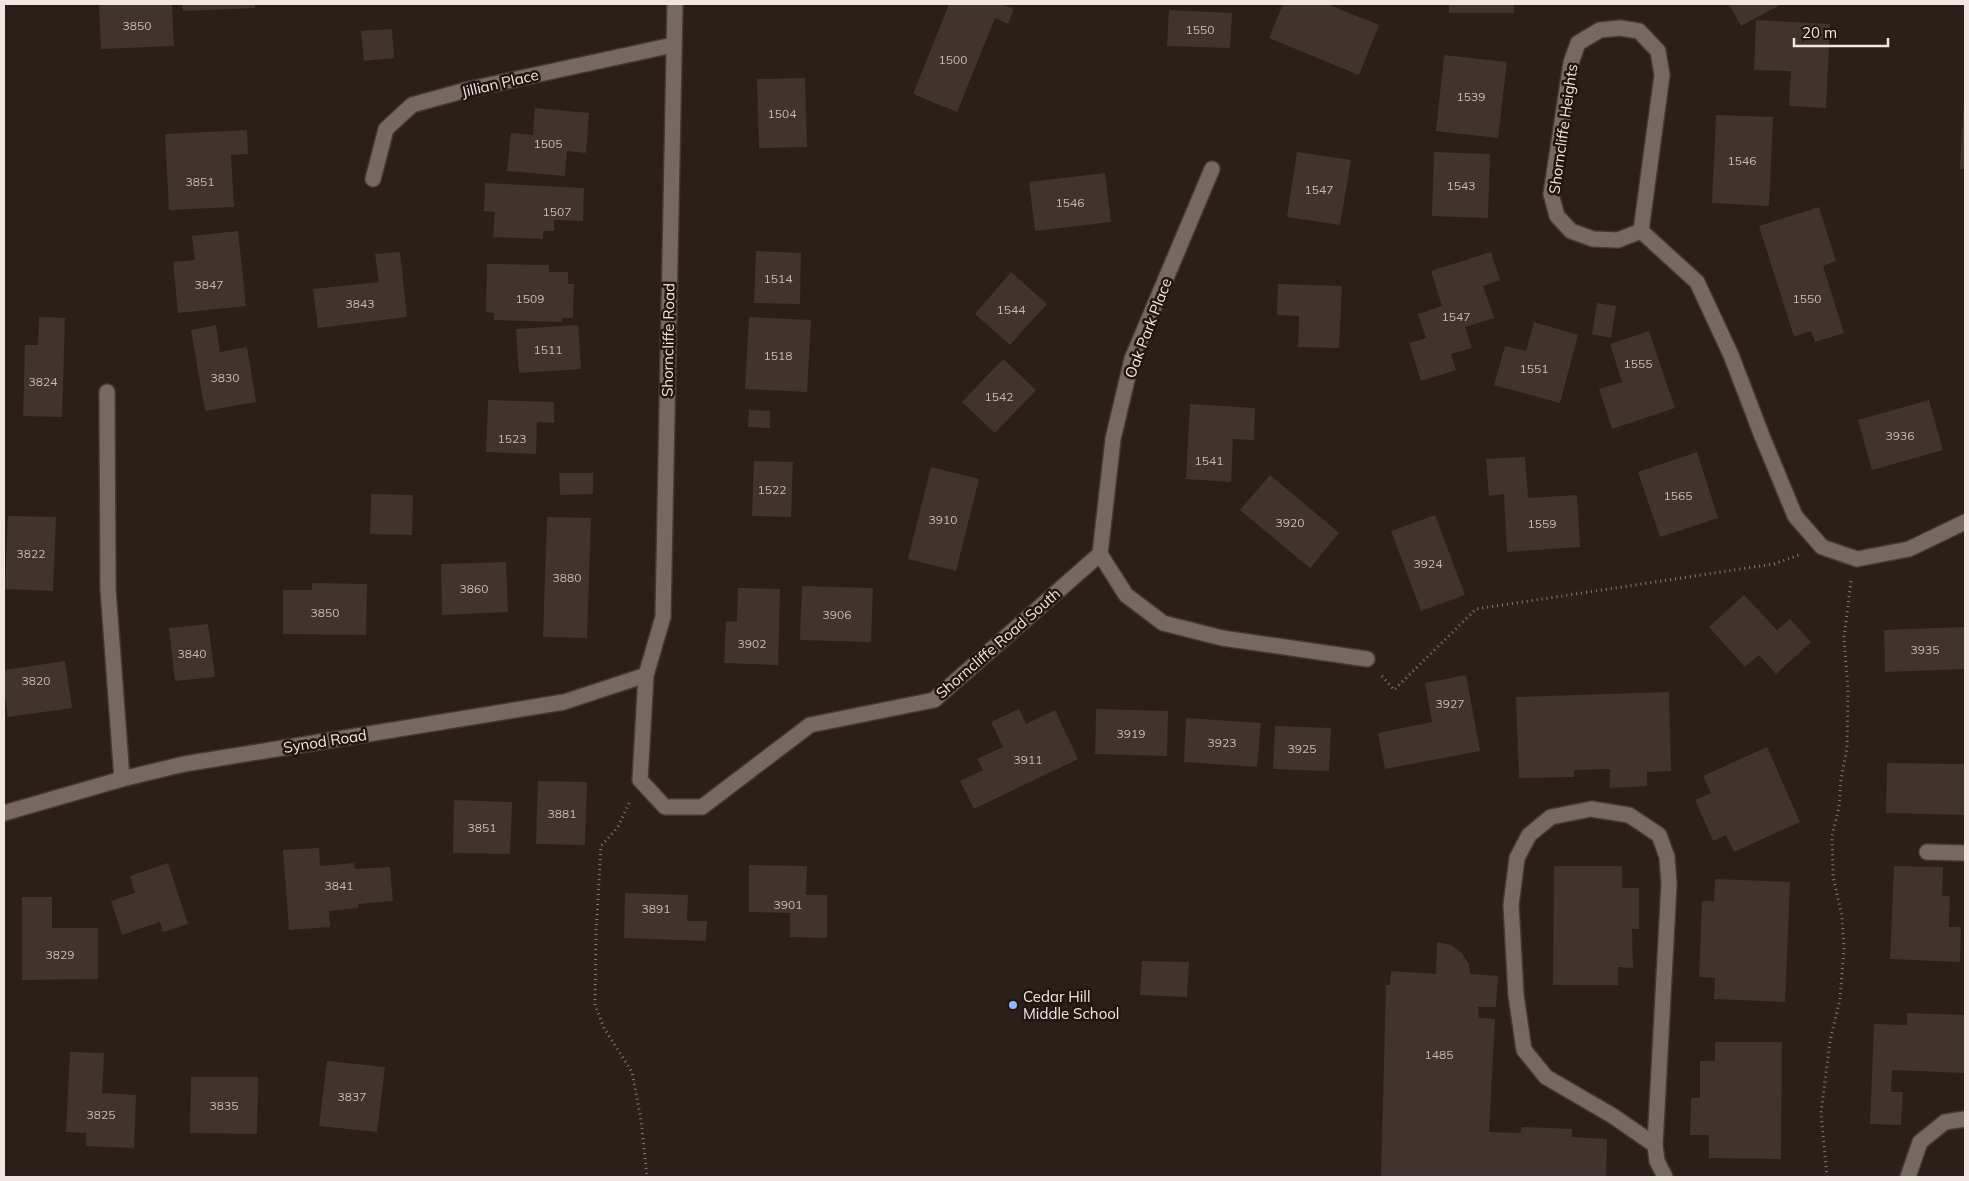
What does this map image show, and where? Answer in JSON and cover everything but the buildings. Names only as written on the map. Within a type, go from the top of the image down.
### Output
[{"type":"street","name":"Shorncliffe Road","points":[[646,675],[663,617],[675,4]]},
{"type":"street","name":"Shorncliffe Heights","points":[[1620,28],[1639,31],[1658,51],[1662,75],[1641,231],[1618,240],[1593,239],[1571,231],[1557,216],[1551,194],[1571,63],[1578,43],[1600,30],[1620,28]]},
{"type":"street","name":"Jillian Place","points":[[373,179],[386,129],[412,105],[466,90],[673,45]]},
{"type":"street","name":"Oak Park Place","points":[[1100,554],[1113,439],[1132,359],[1212,169]]},
{"type":"street","points":[[1641,231],[1697,282],[1731,355],[1795,516],[1822,547],[1858,559],[1910,549],[1965,522]]},
{"type":"street","points":[[107,392],[108,589],[122,779]]},
{"type":"street","points":[[1100,554],[1126,594],[1163,623],[1222,638],[1367,659]]},
{"type":"street","name":"Shorncliffe Road South","points":[[640,780],[665,807],[702,807],[810,725],[934,700],[1100,554]]},
{"type":"street","name":"Synod Road","points":[[4,813],[122,779],[184,764],[564,702],[646,675]]},
{"type":"street","points":[[640,780],[646,675]]},
{"type":"street","points":[[1654,1145],[1613,1116],[1546,1076],[1524,1050],[1516,995],[1511,905],[1517,858],[1529,835],[1551,817],[1591,809],[1629,814],[1659,835],[1667,857],[1669,884],[1654,1145],[1657,1160],[1665,1177]]},
{"type":"street","points":[[1926,852],[1965,853]]},
{"type":"street","points":[[1908,1177],[1920,1142],[1945,1122],[1965,1119]]},
{"type":"path","points":[[1367,659],[1394,690],[1476,609],[1774,564],[1822,547]]},
{"type":"path","points":[[1827,1177],[1821,1113],[1830,1041],[1840,999],[1844,948],[1842,917],[1833,876],[1832,836],[1840,807],[1847,748],[1848,690],[1844,638],[1850,581],[1858,559]]},
{"type":"path","points":[[640,780],[618,827],[601,846],[596,932],[595,1005],[604,1028],[632,1072],[641,1120],[647,1177]]},
{"type":"place","name":"Cedar Hill Middle School","points":[[1013,1005]]}]
